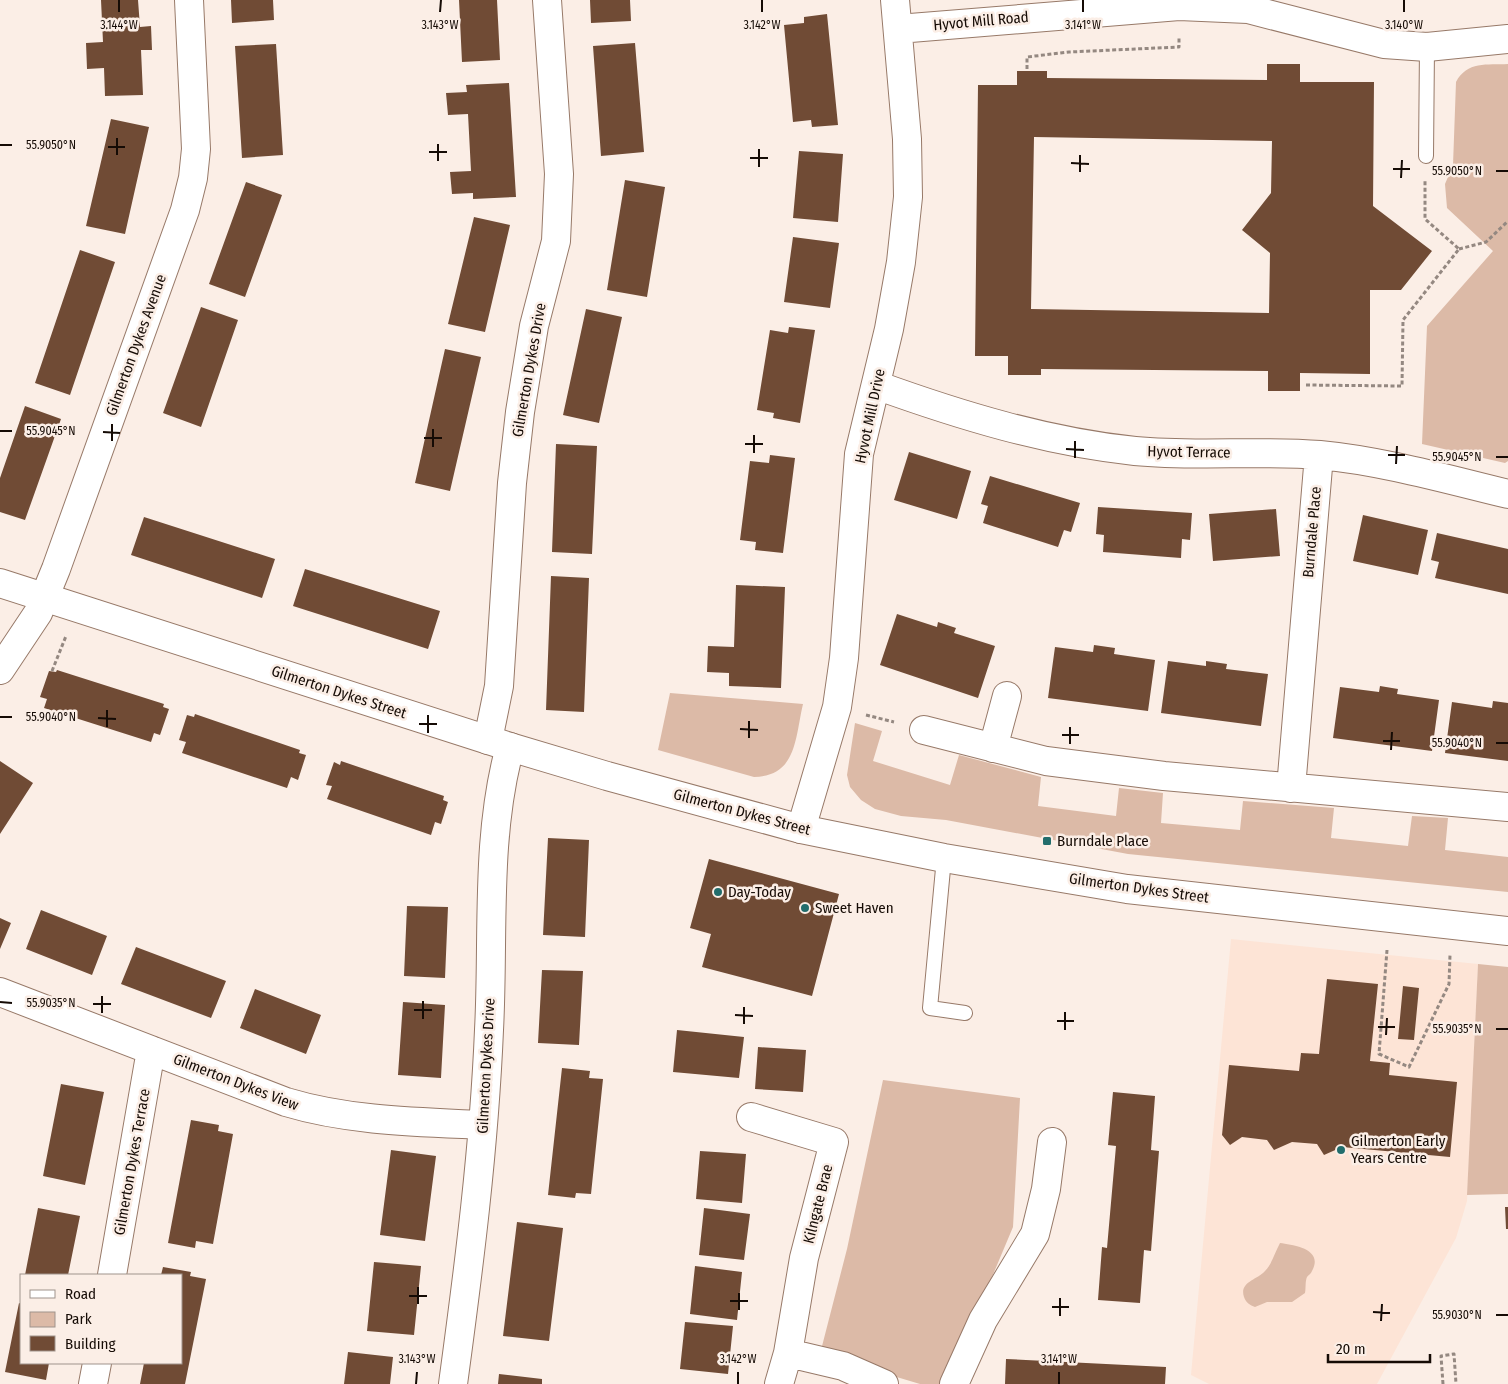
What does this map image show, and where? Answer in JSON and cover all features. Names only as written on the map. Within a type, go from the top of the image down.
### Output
[{"type":"street","name":"Gilmerton Dykes Avenue","points":[[0,670],[38,613],[45,597],[185,210],[193,178],[196,149],[189,0]]},
{"type":"street","name":"Gilmerton Dykes Drive","points":[[453,1384],[473,1235],[483,1125],[489,1029],[498,797],[499,686],[512,483],[520,412],[534,326],[556,241],[559,174],[547,0]]},
{"type":"street","name":"Hyvot Mill Drive","points":[[801,829],[837,707],[844,658],[859,454],[889,330],[901,262],[908,197],[908,139],[895,0]]},
{"type":"street","name":"Hyvot Mill Road","points":[[898,29],[1179,6],[1248,4],[1384,44],[1427,47],[1508,39]]},
{"type":"street","name":"Hyvot Terrace","points":[[876,385],[914,399],[1041,435],[1088,444],[1135,451],[1185,454],[1319,455],[1371,462],[1508,494]]},
{"type":"street","name":"Burndale Place","points":[[1291,788],[1319,455]]},
{"type":"street","name":"Gilmerton Dykes Street","points":[[0,583],[499,744],[607,776],[801,829],[944,858],[1127,889],[1508,931]]},
{"type":"street","points":[[993,748],[1007,696]]},
{"type":"street","points":[[924,730],[1046,761],[1164,776],[1508,807]]},
{"type":"street","name":"Gilmerton Dykes View","points":[[0,992],[286,1102],[313,1110],[372,1118],[483,1125]]},
{"type":"street","name":"Gilmerton Dykes Terrace","points":[[112,1274],[151,1050]]},
{"type":"street","name":"Kilngate Brae","points":[[751,1117],[834,1142],[804,1258],[788,1352],[778,1384]]},
{"type":"street","points":[[954,1384],[983,1320],[1034,1234],[1046,1190],[1052,1142]]},
{"type":"street","points":[[788,1352],[843,1366],[884,1384]]},
{"type":"street","points":[[93,1384],[97,1364]]},
{"type":"lane","points":[[1426,156],[1427,47]]},
{"type":"lane","points":[[944,858],[930,1008],[965,1013]]},
{"type":"path","points":[[1027,69],[1027,57],[1069,52],[1179,47],[1179,6]]},
{"type":"path","points":[[1426,156],[1425,219],[1459,249]]},
{"type":"path","points":[[1306,385],[1402,386],[1403,320],[1459,249],[1486,242],[1508,221]]},
{"type":"path","points":[[837,707],[924,730]]},
{"type":"path","points":[[1391,918],[1378,1054],[1409,1067],[1448,984],[1450,924]]},
{"type":"path","points":[[1442,1384],[1441,1356],[1454,1354],[1456,1384]]},
{"type":"shaded area","name":"Gilmerton Early Years Centre","points":[[1231,939],[1478,964],[1467,1201],[1456,1238],[1377,1384],[1209,1384],[1191,1375]]},
{"type":"green space","points":[[1508,64],[1508,461],[1505,463],[1422,444],[1427,326],[1493,251],[1447,208],[1445,184],[1453,165],[1456,82],[1466,70],[1472,67]]},
{"type":"green space","points":[[670,693],[803,704],[792,753],[779,770],[768,775],[754,777],[658,750]]},
{"type":"green space","points":[[855,723],[882,731],[873,761],[950,785],[959,755],[1041,777],[1038,806],[1116,816],[1119,788],[1163,793],[1161,823],[1240,830],[1243,801],[1334,808],[1331,838],[1408,846],[1412,816],[1448,818],[1445,850],[1508,857],[1508,892],[1128,854],[946,820],[901,816],[875,809],[861,800],[850,787],[847,775]]},
{"type":"green space","points":[[1478,964],[1508,967],[1508,1194],[1467,1195]]},
{"type":"green space","points":[[883,1080],[1020,1098],[1013,1227],[947,1384],[920,1384],[820,1354],[847,1249]]},
{"type":"green space","points":[[1280,1243],[1306,1250],[1314,1258],[1315,1264],[1306,1279],[1305,1293],[1292,1302],[1267,1302],[1255,1307],[1248,1304],[1243,1292],[1244,1288],[1267,1268]]},
{"type":"building","points":[[101,0],[138,0],[140,27],[151,26],[152,50],[141,50],[143,95],[105,96],[104,68],[87,69],[86,43],[103,42]]},
{"type":"building","points":[[231,0],[273,0],[274,20],[232,23]]},
{"type":"building","points":[[459,0],[497,0],[500,60],[462,62]]},
{"type":"building","points":[[590,0],[630,0],[631,21],[591,23]]},
{"type":"building","points":[[827,14],[838,125],[812,127],[811,120],[793,122],[784,25],[804,23],[804,17]]},
{"type":"building","points":[[635,43],[644,152],[601,156],[593,46]]},
{"type":"building","points":[[276,44],[283,155],[242,158],[235,46]]},
{"type":"building","points":[[1267,64],[1300,64],[1300,82],[1374,82],[1373,206],[1432,251],[1401,290],[1370,290],[1370,374],[1300,373],[1300,391],[1268,391],[1268,371],[1041,369],[1041,375],[1008,375],[1008,356],[975,356],[978,85],[1017,85],[1017,71],[1047,71],[1047,78],[1267,80]],"holes":[[[1034,137],[1272,141],[1271,193],[1242,230],[1270,253],[1269,313],[1031,309]]]},
{"type":"building","points":[[509,83],[516,197],[473,199],[473,193],[452,194],[450,172],[471,171],[468,114],[448,115],[446,93],[467,92],[466,85]]},
{"type":"building","points":[[111,119],[149,127],[125,234],[86,226]]},
{"type":"building","points":[[799,151],[843,154],[838,222],[793,218]]},
{"type":"building","points":[[625,180],[665,187],[647,297],[607,290]]},
{"type":"building","points":[[246,182],[282,195],[245,297],[209,284]]},
{"type":"building","points":[[474,217],[510,225],[485,332],[448,324]]},
{"type":"building","points":[[793,237],[839,243],[830,308],[784,302]]},
{"type":"building","points":[[80,250],[115,262],[70,395],[35,383]]},
{"type":"building","points":[[201,307],[238,320],[201,427],[163,413]]},
{"type":"building","points":[[586,309],[622,317],[599,423],[563,415]]},
{"type":"building","points":[[789,327],[815,330],[800,423],[773,418],[774,413],[757,410],[770,330],[788,333]]},
{"type":"building","points":[[445,349],[481,357],[450,491],[415,483]]},
{"type":"building","points":[[25,406],[61,419],[25,520],[0,512],[0,478]]},
{"type":"building","points":[[556,444],[597,446],[592,554],[552,552]]},
{"type":"building","points":[[909,452],[971,471],[957,519],[894,500]]},
{"type":"building","points":[[770,455],[795,458],[783,553],[755,550],[756,542],[740,540],[750,461],[769,463]]},
{"type":"building","points":[[990,476],[1080,503],[1071,532],[1064,530],[1058,547],[983,523],[988,506],[981,504]]},
{"type":"building","points":[[1098,507],[1192,513],[1190,540],[1182,539],[1181,558],[1103,552],[1104,535],[1096,534]]},
{"type":"building","points":[[1276,509],[1280,556],[1213,561],[1209,514]]},
{"type":"building","points":[[1363,515],[1428,530],[1418,575],[1353,561]]},
{"type":"building","points":[[144,517],[275,559],[262,598],[131,555]]},
{"type":"building","points":[[1437,533],[1508,549],[1508,594],[1435,578],[1439,562],[1431,560]]},
{"type":"building","points":[[305,569],[440,611],[428,649],[293,606]]},
{"type":"building","points":[[551,576],[589,578],[584,712],[546,710]]},
{"type":"building","points":[[736,585],[785,587],[781,688],[729,686],[729,673],[707,672],[708,646],[734,647]]},
{"type":"building","points":[[897,614],[937,627],[938,622],[956,628],[954,633],[995,646],[978,698],[880,665]]},
{"type":"building","points":[[1094,645],[1115,648],[1114,654],[1155,660],[1148,711],[1048,698],[1055,647],[1093,652]]},
{"type":"building","points":[[1168,661],[1206,666],[1206,661],[1227,664],[1226,669],[1268,674],[1261,726],[1161,713]]},
{"type":"building","points":[[57,670],[164,704],[163,707],[169,709],[160,735],[154,733],[151,742],[44,708],[47,699],[40,697],[49,671],[56,672]]},
{"type":"building","points":[[1380,686],[1398,689],[1397,694],[1439,700],[1432,751],[1333,738],[1340,687],[1379,692]]},
{"type":"building","points":[[1493,701],[1508,703],[1508,761],[1445,753],[1452,702],[1492,708]]},
{"type":"building","points":[[195,714],[300,750],[299,753],[306,755],[298,780],[291,777],[287,788],[182,753],[186,742],[179,740],[187,715],[194,717]]},
{"type":"building","points":[[0,761],[33,783],[0,834]]},
{"type":"building","points":[[341,761],[444,796],[443,800],[448,802],[441,824],[435,822],[431,835],[327,799],[332,786],[326,785],[334,762],[340,765]]},
{"type":"building","points":[[548,838],[589,840],[585,937],[543,935]]},
{"type":"building","points":[[709,859],[839,894],[812,996],[702,967],[711,934],[690,928]]},
{"type":"building","points":[[407,906],[448,907],[445,978],[404,976]]},
{"type":"building","points":[[41,910],[107,936],[92,975],[26,949]]},
{"type":"building","points":[[0,918],[11,923],[0,949]]},
{"type":"building","points":[[136,947],[226,981],[211,1018],[121,984]]},
{"type":"building","points":[[542,970],[583,971],[579,1045],[538,1043]]},
{"type":"building","points":[[1327,979],[1378,984],[1370,1061],[1390,1063],[1389,1075],[1457,1082],[1450,1157],[1342,1147],[1324,1155],[1317,1144],[1292,1142],[1274,1150],[1267,1140],[1242,1137],[1230,1145],[1222,1135],[1229,1065],[1299,1071],[1301,1053],[1319,1054]]},
{"type":"building","points":[[1403,986],[1419,988],[1414,1040],[1398,1039]]},
{"type":"building","points":[[255,989],[321,1015],[306,1054],[240,1028]]},
{"type":"building","points":[[403,1002],[445,1005],[441,1078],[398,1075]]},
{"type":"building","points":[[677,1030],[744,1037],[739,1078],[673,1072]]},
{"type":"building","points":[[758,1047],[806,1050],[803,1092],[755,1089]]},
{"type":"building","points":[[562,1068],[590,1071],[589,1078],[603,1079],[591,1194],[576,1193],[575,1198],[548,1195]]},
{"type":"building","points":[[61,1084],[104,1092],[85,1185],[43,1176]]},
{"type":"building","points":[[1113,1092],[1155,1096],[1151,1150],[1159,1151],[1151,1251],[1144,1250],[1140,1303],[1098,1300],[1102,1247],[1107,1248],[1116,1146],[1108,1145]]},
{"type":"building","points":[[191,1120],[219,1125],[218,1131],[233,1134],[213,1244],[196,1241],[195,1248],[168,1243]]},
{"type":"building","points":[[391,1150],[436,1156],[425,1241],[380,1235]]},
{"type":"building","points":[[700,1151],[746,1154],[742,1203],[696,1199]]},
{"type":"building","points":[[1505,1207],[1508,1207],[1508,1229],[1506,1229]]},
{"type":"building","points":[[38,1208],[80,1216],[68,1274],[25,1274]]},
{"type":"building","points":[[704,1208],[750,1214],[744,1260],[699,1255]]},
{"type":"building","points":[[517,1222],[563,1228],[549,1341],[503,1336]]},
{"type":"building","points":[[374,1262],[421,1266],[414,1335],[367,1331]]},
{"type":"building","points":[[695,1266],[742,1272],[737,1320],[690,1314]]},
{"type":"building","points":[[163,1267],[191,1272],[190,1276],[206,1279],[185,1384],[140,1384],[144,1364],[182,1364],[182,1274],[161,1274]]},
{"type":"building","points":[[19,1303],[20,1364],[49,1364],[46,1380],[5,1372]]},
{"type":"building","points":[[685,1322],[733,1326],[728,1374],[680,1369]]},
{"type":"building","points":[[348,1352],[393,1357],[390,1384],[344,1384]]},
{"type":"building","points":[[1006,1359],[1166,1367],[1165,1384],[1005,1384]]},
{"type":"building","points":[[499,1374],[542,1379],[542,1384],[498,1384]]},
{"type":"place","name":"Burndale Place","points":[[1047,841]]},
{"type":"place","name":"Day-Today","points":[[718,892]]},
{"type":"place","name":"Sweet Haven","points":[[805,908]]},
{"type":"place","name":"Gilmerton Early Years Centre","points":[[1341,1150]]}]
